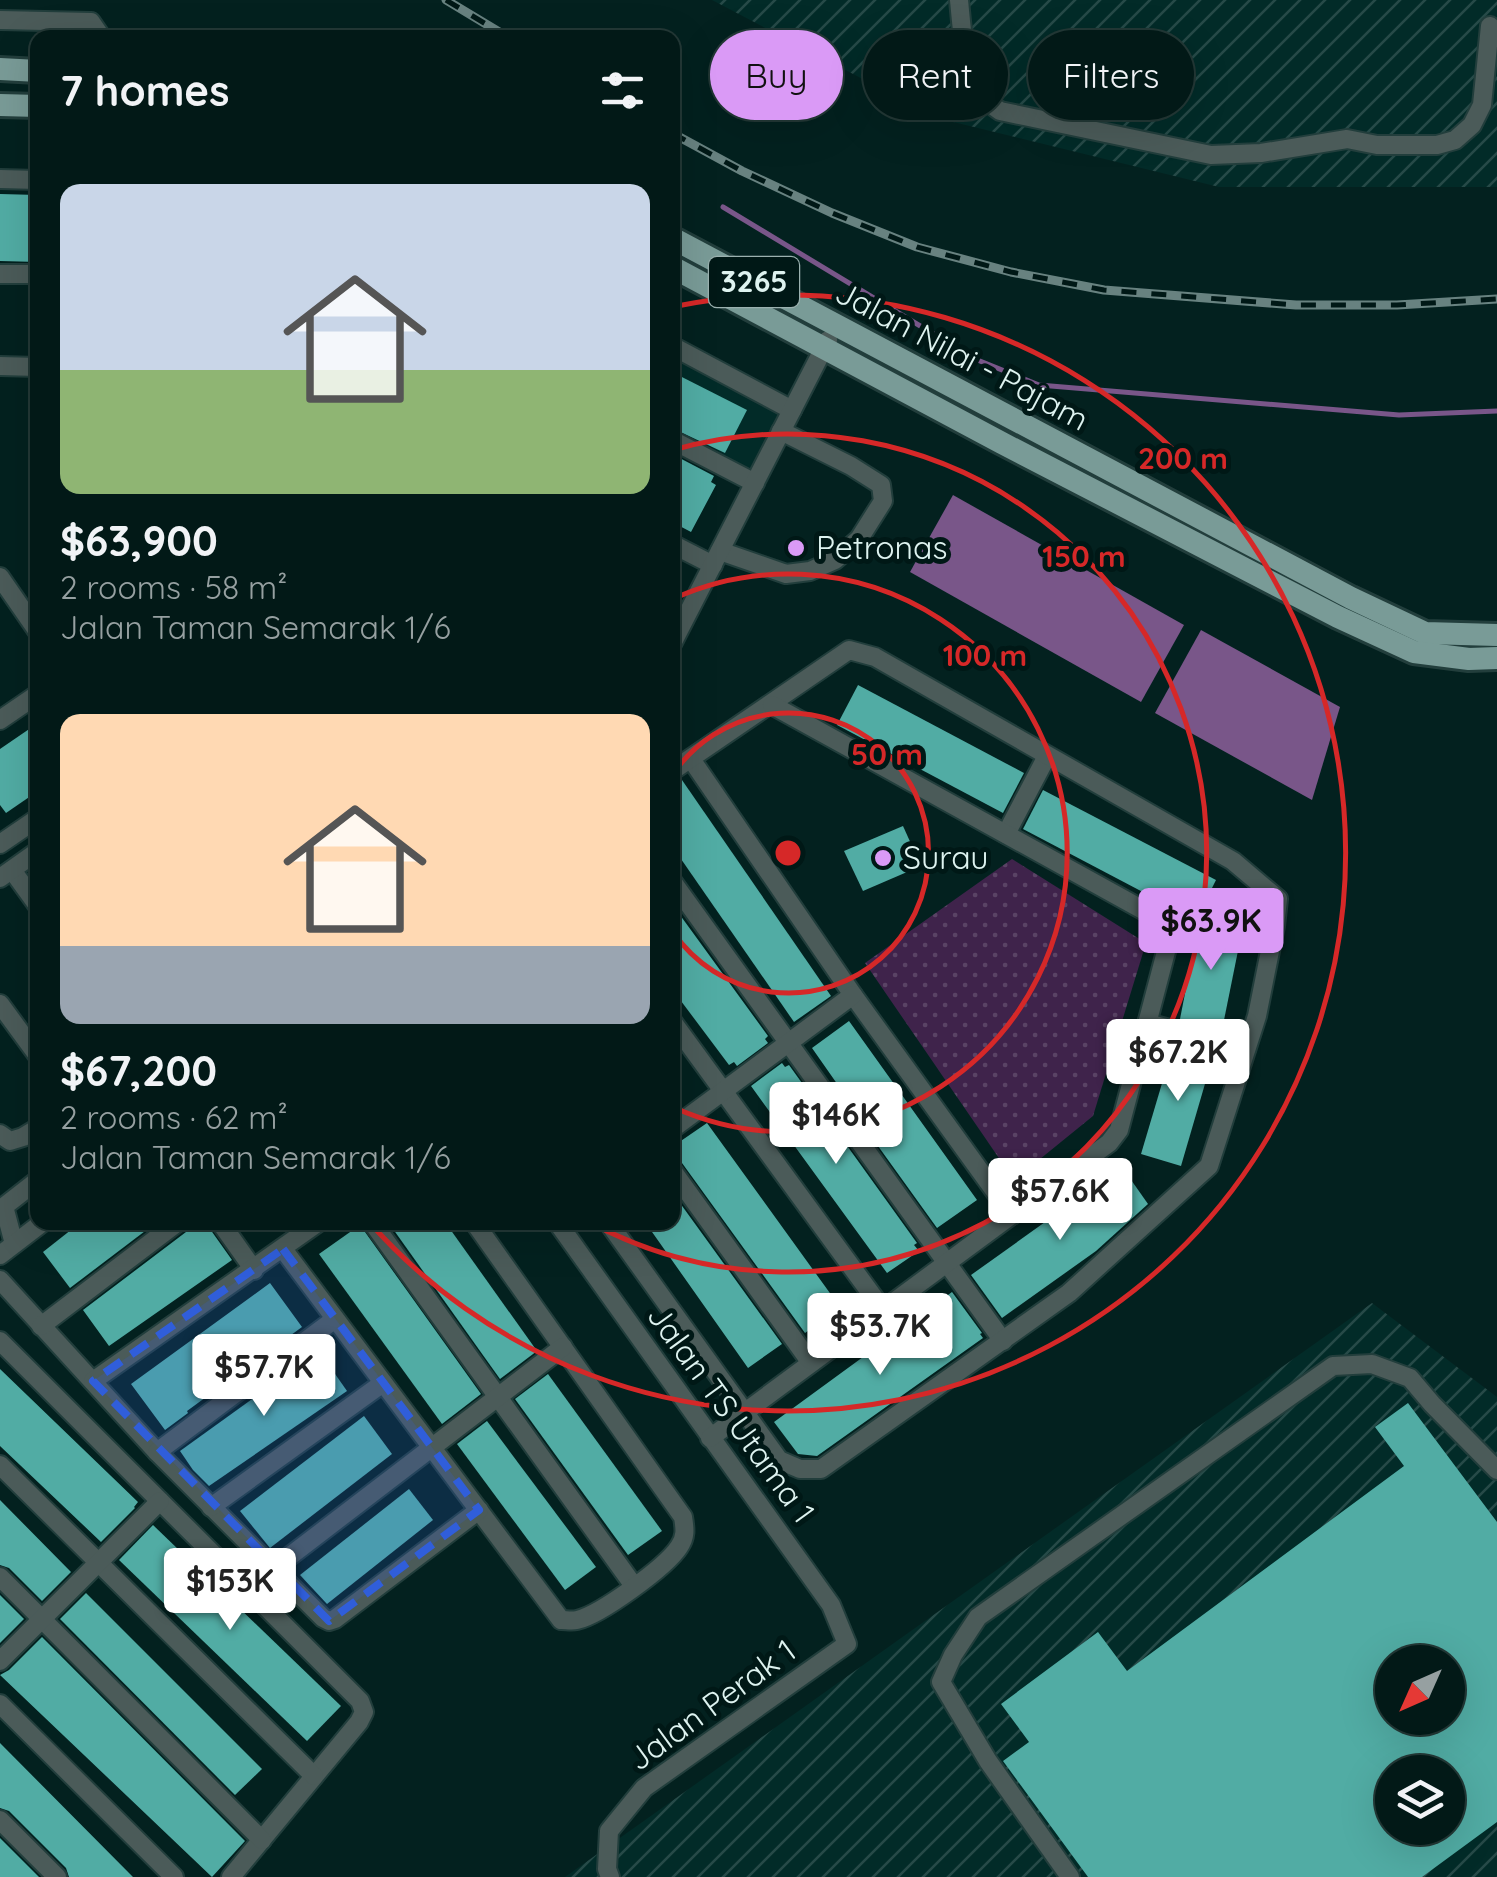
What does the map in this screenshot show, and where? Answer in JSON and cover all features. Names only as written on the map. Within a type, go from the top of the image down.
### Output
[{"type":"main road","points":[[0,70],[30,71]]},
{"type":"main road","points":[[0,105],[30,106]]},
{"type":"main road","name":"Jalan Nilai - Pajam","points":[[680,242],[1351,598],[1425,633],[1497,634]]},
{"type":"main road","name":"Jalan Nilai - Pajam","points":[[680,271],[1321,608],[1399,645],[1414,652],[1497,658]]},
{"type":"street","points":[[959,0],[971,76],[989,104],[1000,111],[1212,154],[1261,154],[1347,140],[1376,145],[1437,145],[1455,140],[1472,125],[1482,105],[1490,26]]},
{"type":"street","points":[[0,20],[91,22],[96,30]]},
{"type":"street","points":[[0,179],[30,180]]},
{"type":"street","points":[[0,274],[30,274]]},
{"type":"street","points":[[680,628],[836,326]]},
{"type":"street","points":[[680,350],[792,410]]},
{"type":"street","points":[[0,366],[30,367]]},
{"type":"street","points":[[680,547],[786,574],[810,572],[835,560],[859,539],[882,501],[881,485],[782,431]]},
{"type":"street","points":[[680,444],[755,483]]},
{"type":"street","points":[[0,577],[30,620]]},
{"type":"street","points":[[614,1230],[779,1460],[800,1469],[821,1470],[1069,1294],[1209,1166],[1256,1016],[1275,926],[1278,899],[1233,861],[875,657],[849,650],[680,767]]},
{"type":"street","points":[[0,720],[30,699]]},
{"type":"street","points":[[710,1438],[1109,1143],[1119,1130],[1168,944],[1164,921],[772,704]]},
{"type":"street","points":[[1006,834],[1048,756]]},
{"type":"street","points":[[691,759],[1012,1215]]},
{"type":"street","points":[[0,844],[30,823]]},
{"type":"street","points":[[30,857],[6,874],[30,898]]},
{"type":"street","points":[[680,891],[1003,1341]]},
{"type":"street","points":[[680,1123],[854,995]]},
{"type":"street","points":[[0,1004],[30,1045]]},
{"type":"street","points":[[1147,1023],[1246,1050]]},
{"type":"street","points":[[680,1033],[884,1310]]},
{"type":"street","points":[[0,1134],[10,1140],[30,1132]]},
{"type":"street","points":[[680,1181],[811,1364]]},
{"type":"street","points":[[7,1249],[6,1205],[30,1186]]},
{"type":"street","points":[[7,1249],[32,1230]]},
{"type":"street","points":[[41,1326],[167,1230]]},
{"type":"street","points":[[226,1230],[254,1270]]},
{"type":"street","points":[[93,1382],[309,1230]]},
{"type":"street","points":[[378,1230],[634,1586]]},
{"type":"street","points":[[284,1250],[561,1620],[577,1620],[602,1608],[659,1569],[680,1547],[685,1533],[682,1517],[480,1230]]},
{"type":"street","name":"Jalan TS Utama 1","points":[[564,1230],[831,1605],[847,1644]]},
{"type":"street","points":[[0,1280],[157,1452],[329,1621],[478,1510]]},
{"type":"street","points":[[157,1452],[335,1319]]},
{"type":"street","points":[[0,1341],[360,1701],[364,1712],[360,1722],[231,1877]]},
{"type":"street","points":[[273,1569],[562,1348]]},
{"type":"street","points":[[1070,1877],[988,1762],[941,1682],[978,1617],[1333,1366],[1372,1364],[1410,1378],[1497,1470]]},
{"type":"street","points":[[211,1507],[383,1383]]},
{"type":"street","points":[[0,1465],[314,1776]]},
{"type":"street","points":[[0,1661],[160,1501]]},
{"type":"street","points":[[0,1577],[262,1840]]},
{"type":"street","name":"Jalan Perak 1","points":[[610,1877],[610,1830],[644,1788],[847,1644]]},
{"type":"street","points":[[0,1704],[174,1877]]},
{"type":"street","points":[[0,1820],[57,1877]]},
{"type":"highlighted area","points":[[283,1249],[479,1510],[329,1621],[93,1381]]},
{"type":"shaded area","points":[[712,0],[1497,0],[1497,187],[1219,187],[945,120],[1008,120],[1008,30],[863,30],[863,79],[843,69],[843,30],[769,30]]},
{"type":"shaded area","points":[[680,349],[795,411],[758,487],[680,446]]},
{"type":"shaded area","points":[[953,495],[1184,625],[1141,702],[910,572]]},
{"type":"shaded area","points":[[1201,630],[1340,707],[1312,800],[1155,713]]},
{"type":"shaded area","points":[[1012,859],[1146,943],[1093,1116],[1014,1180],[865,963]]},
{"type":"shaded area","points":[[1372,1303],[1497,1397],[1497,1877],[565,1877]]},
{"type":"building","points":[[0,194],[30,195],[30,262],[0,261]]},
{"type":"building","points":[[680,376],[747,410],[725,453],[680,432]]},
{"type":"building","points":[[680,458],[714,476],[711,482],[716,485],[691,532],[680,526]]},
{"type":"building","points":[[858,685],[1024,773],[1003,813],[837,725]]},
{"type":"building","points":[[30,728],[30,796],[6,813],[0,805],[0,749]]},
{"type":"building","points":[[680,781],[831,996],[794,1022],[680,858]]},
{"type":"building","points":[[1043,790],[1216,880],[1196,920],[1023,829]]},
{"type":"building","name":"Surau","points":[[903,826],[921,866],[863,891],[844,851]]},
{"type":"building","points":[[680,915],[768,1036],[768,1043],[737,1066],[734,1062],[729,1065],[680,1000]]},
{"type":"building","points":[[1200,917],[1243,926],[1222,1030],[1180,1019]]},
{"type":"building","points":[[849,1021],[977,1200],[937,1228],[812,1048]]},
{"type":"building","points":[[1174,1043],[1214,1053],[1181,1166],[1141,1154]]},
{"type":"building","points":[[782,1063],[785,1067],[789,1065],[917,1243],[914,1245],[919,1251],[887,1273],[751,1086]]},
{"type":"building","points":[[707,1123],[840,1307],[805,1333],[680,1162],[680,1142]]},
{"type":"building","points":[[1122,1167],[1148,1204],[1096,1251],[1002,1318],[971,1275]]},
{"type":"building","points":[[680,1203],[782,1344],[748,1368],[651,1230],[680,1230]]},
{"type":"building","points":[[71,1230],[146,1230],[70,1288],[43,1252]]},
{"type":"building","points":[[211,1230],[232,1260],[109,1346],[83,1310],[186,1232]]},
{"type":"building","points":[[353,1230],[364,1230],[481,1394],[442,1424],[319,1254]]},
{"type":"building","points":[[394,1230],[451,1230],[537,1351],[500,1379]]},
{"type":"building","points":[[270,1283],[302,1327],[165,1430],[131,1384]]},
{"type":"building","points":[[952,1292],[983,1338],[817,1456],[798,1454],[774,1422]]},
{"type":"building","points":[[319,1351],[347,1391],[209,1486],[180,1451]]},
{"type":"building","points":[[0,1369],[138,1502],[101,1542],[0,1446]]},
{"type":"building","points":[[548,1374],[662,1531],[628,1555],[515,1399]]},
{"type":"building","points":[[1408,1403],[1497,1522],[1497,1822],[1422,1877],[1088,1877],[1003,1761],[1029,1742],[1001,1704],[1098,1632],[1127,1671],[1404,1466],[1375,1427]]},
{"type":"building","points":[[364,1416],[392,1454],[270,1548],[240,1511]]},
{"type":"building","points":[[487,1421],[596,1567],[565,1590],[457,1444]]},
{"type":"building","points":[[409,1489],[433,1520],[327,1604],[300,1575]]},
{"type":"building","points":[[0,1500],[71,1572],[42,1601],[9,1568],[0,1565]]},
{"type":"building","points":[[153,1525],[341,1706],[307,1741],[119,1560]]},
{"type":"building","points":[[86,1593],[262,1769],[235,1795],[60,1619]]},
{"type":"building","points":[[0,1595],[24,1619],[0,1643]]},
{"type":"building","points":[[42,1637],[245,1841],[212,1877],[0,1675]]},
{"type":"building","points":[[0,1743],[133,1877],[69,1877],[66,1868],[9,1811],[0,1808]]},
{"type":"building","points":[[0,1838],[39,1877],[0,1877]]},
{"type":"waterway","points":[[723,207],[975,359],[1039,385],[1399,415],[1497,411]]},
{"type":"railway","points":[[446,0],[496,30]]},
{"type":"railway","points":[[680,137],[832,213],[917,247],[1011,272],[1104,290],[1296,305],[1397,305],[1497,299]]},
{"type":"place","name":"Petronas","points":[[796,548]]},
{"type":"place","name":"Surau","points":[[883,858]]}]
